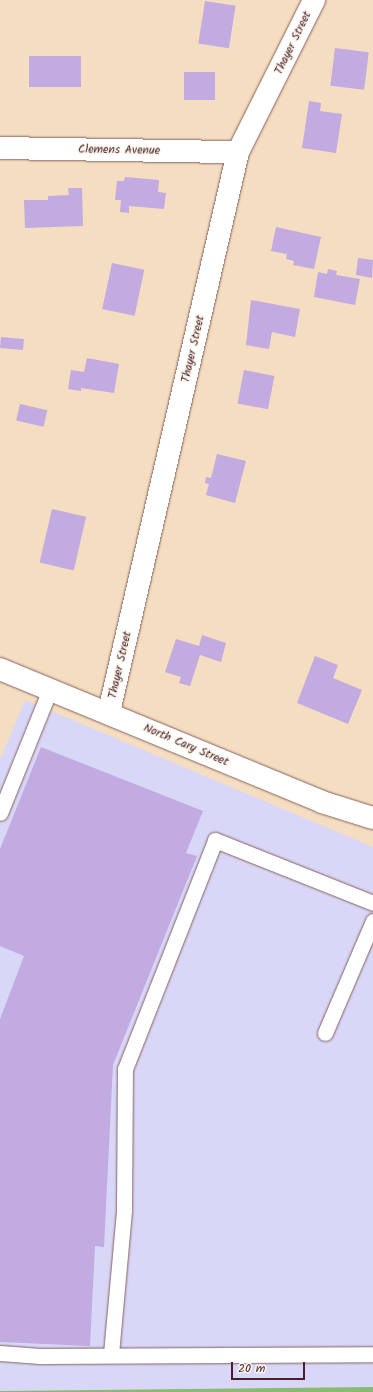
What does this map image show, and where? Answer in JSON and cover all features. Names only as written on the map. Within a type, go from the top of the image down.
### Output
[{"type":"street","name":"Thayer Street","points":[[109,712],[238,152],[314,0]]},
{"type":"street","name":"Clemens Avenue","points":[[0,148],[238,152]]},
{"type":"street","name":"North Cary Street","points":[[0,669],[109,712],[322,802],[373,818]]},
{"type":"lane","points":[[0,813],[50,689]]},
{"type":"lane","points":[[111,1354],[124,1210],[125,1069],[215,840],[373,903]]},
{"type":"lane","points":[[325,1033],[373,921]]},
{"type":"lane","points":[[0,1353],[40,1356],[111,1354],[373,1354]]},
{"type":"shaded area","points":[[25,700],[373,847],[373,1387],[0,1391],[0,760]]},
{"type":"green space","points":[[373,1387],[373,1392],[0,1392],[0,1391]]},
{"type":"building","points":[[205,1],[236,6],[229,48],[198,43]]},
{"type":"building","points":[[335,48],[369,52],[364,90],[330,86]]},
{"type":"building","points":[[29,56],[81,56],[81,87],[29,87]]},
{"type":"building","points":[[184,72],[215,72],[215,100],[184,100]]},
{"type":"building","points":[[309,101],[321,103],[320,111],[342,114],[336,153],[302,148]]},
{"type":"building","points":[[125,177],[159,180],[158,192],[166,193],[164,209],[129,206],[129,213],[120,212],[121,200],[115,200],[117,181],[124,181]]},
{"type":"building","points":[[68,188],[82,188],[83,226],[25,228],[24,200],[48,200],[48,196],[69,195]]},
{"type":"building","points":[[276,227],[321,237],[314,269],[293,265],[294,261],[286,259],[287,254],[271,251]]},
{"type":"building","points":[[358,258],[373,260],[372,278],[356,275]]},
{"type":"building","points":[[112,263],[144,270],[135,316],[102,309]]},
{"type":"building","points":[[328,269],[337,271],[336,275],[360,279],[355,305],[314,297],[318,272],[327,274]]},
{"type":"building","points":[[251,300],[300,309],[295,337],[272,332],[269,349],[246,345]]},
{"type":"building","points":[[1,337],[24,339],[23,350],[0,348]]},
{"type":"building","points":[[87,358],[119,364],[114,393],[81,388],[81,391],[68,389],[71,370],[84,372]]},
{"type":"building","points":[[244,370],[274,376],[268,409],[238,403]]},
{"type":"building","points":[[20,404],[47,410],[43,427],[16,421]]},
{"type":"building","points":[[217,454],[246,461],[235,503],[206,495],[209,484],[205,483],[206,477],[211,478]]},
{"type":"building","points":[[52,509],[86,517],[74,570],[40,563]]},
{"type":"building","points":[[202,635],[226,643],[221,662],[200,655],[190,686],[179,683],[181,677],[165,672],[176,639],[199,646]]},
{"type":"building","points":[[315,656],[338,665],[333,678],[362,690],[348,724],[297,703]]},
{"type":"building","points":[[41,747],[203,811],[186,853],[197,856],[113,1065],[104,1247],[95,1246],[90,1346],[0,1342],[0,1019],[24,956],[0,946],[0,849]]}]
